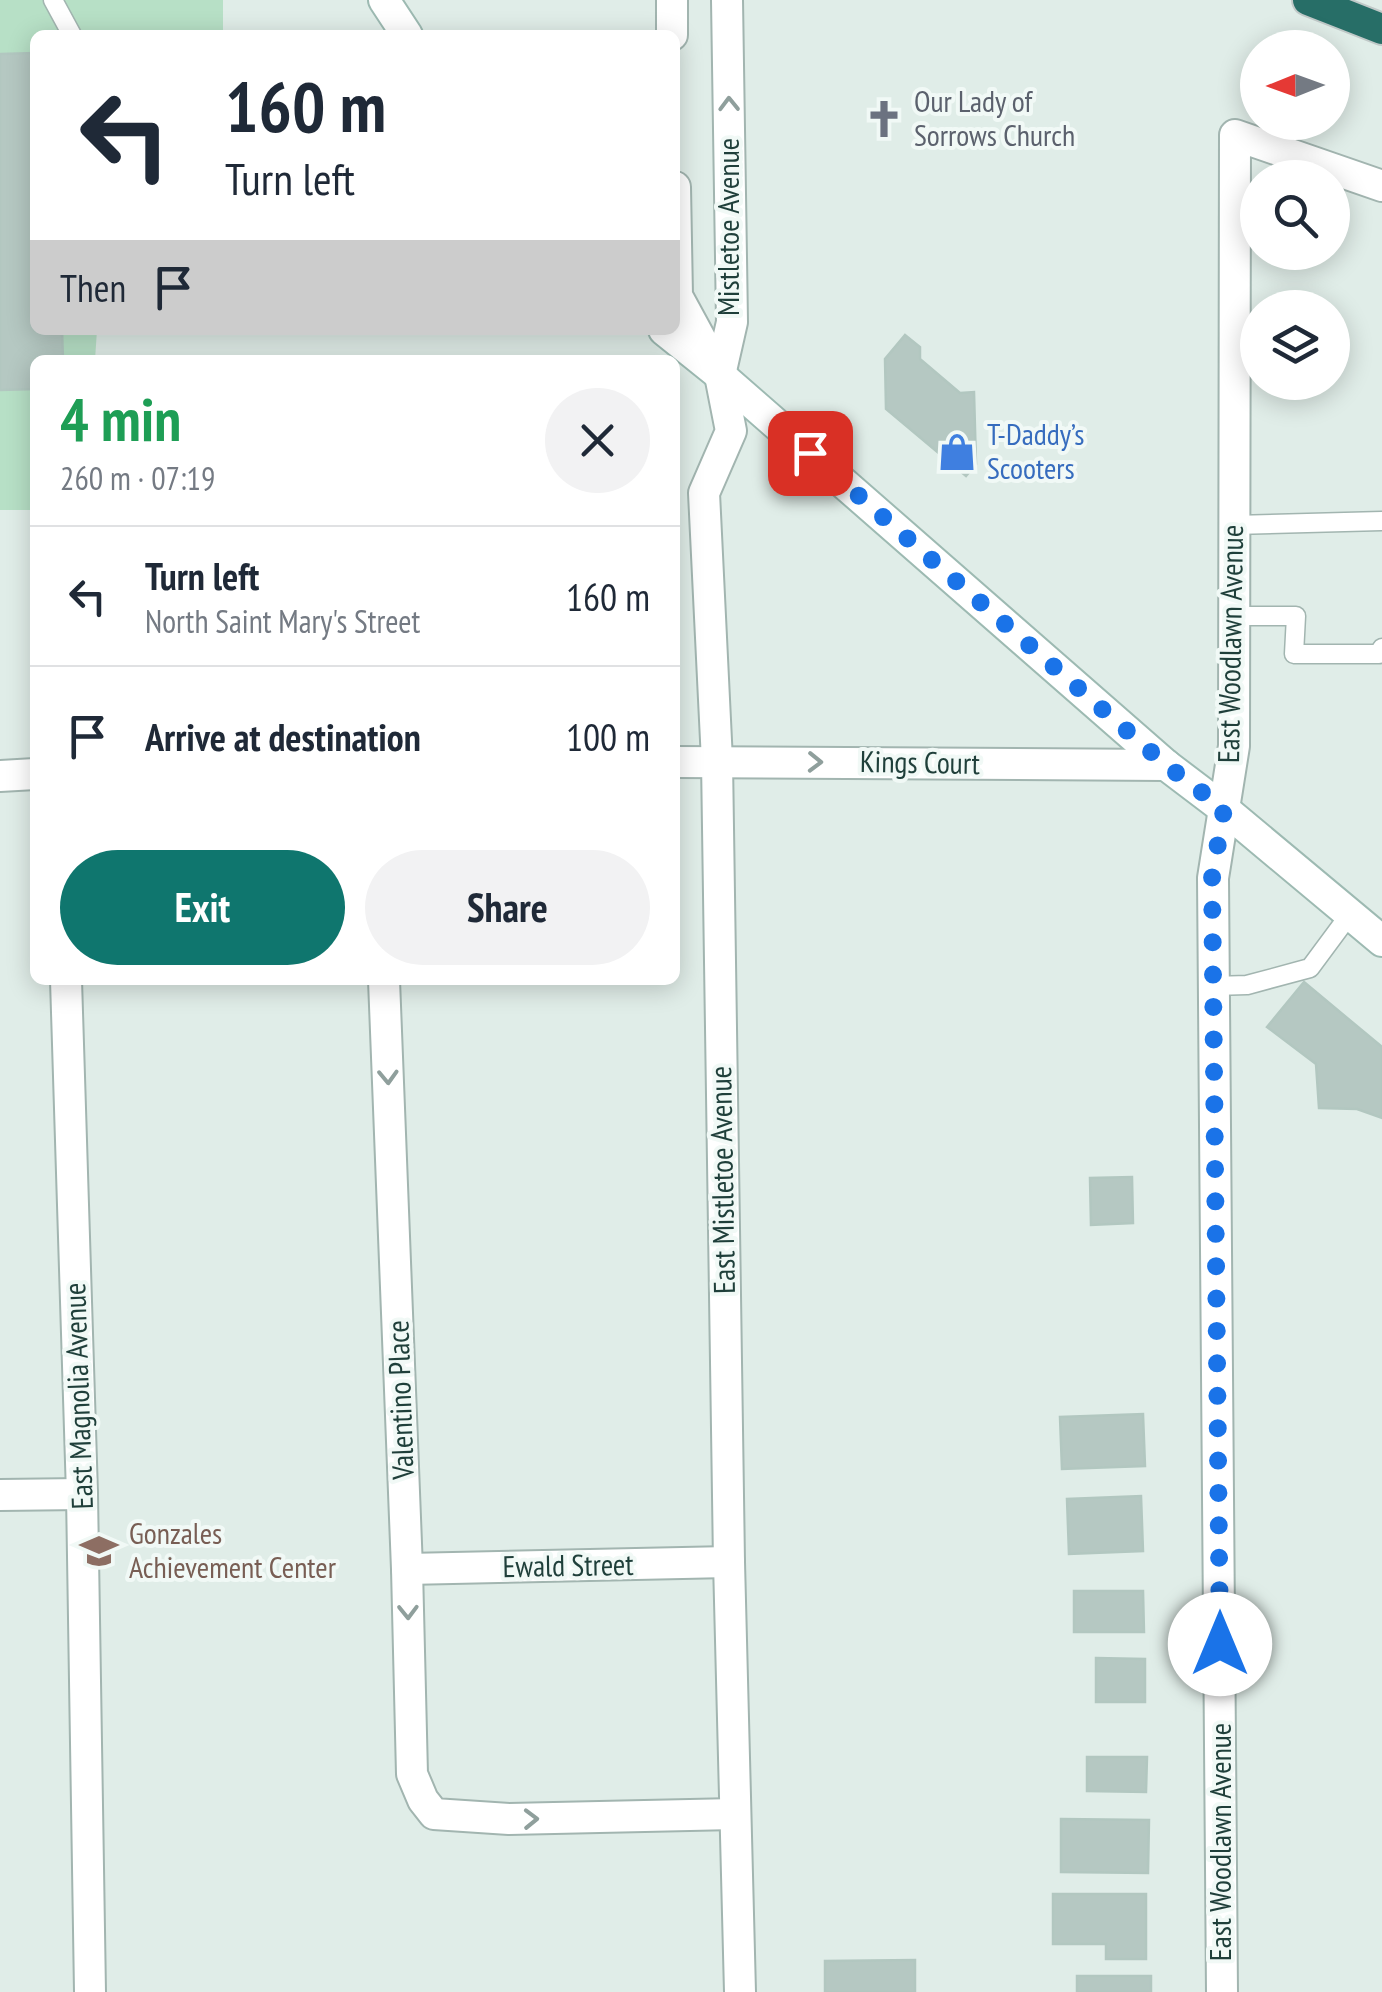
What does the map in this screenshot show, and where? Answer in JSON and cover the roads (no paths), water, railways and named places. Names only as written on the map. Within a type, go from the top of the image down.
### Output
[{"type":"highway","points":[[1308,0],[1382,29]]},
{"type":"street","points":[[384,0],[405,30]]},
{"type":"street","points":[[672,0],[672,30]]},
{"type":"street","name":"Mistletoe Avenue","points":[[720,375],[732,322],[727,0]]},
{"type":"street","name":"East Woodlawn Avenue","points":[[1222,1992],[1212,878],[1234,746],[1235,135],[1382,186]]},
{"type":"street","name":"Mistletoe Avenue","points":[[680,302],[720,375]]},
{"type":"street","points":[[670,335],[1166,765],[1382,940]]},
{"type":"street","name":"East Mistletoe Avenue","points":[[720,375],[731,431],[704,492],[717,762],[740,1992]]},
{"type":"street","name":"Kings Court","points":[[680,762],[1166,765]]},
{"type":"street","points":[[0,776],[30,774]]},
{"type":"street","name":"East Magnolia Avenue","points":[[66,985],[82,1494],[90,1992]]},
{"type":"street","name":"Valentino Place","points":[[384,985],[408,1569],[412,1774],[423,1800],[434,1814],[509,1819],[736,1814]]},
{"type":"street","points":[[0,1495],[82,1494]]},
{"type":"street","name":"Ewald Street","points":[[408,1569],[729,1562]]},
{"type":"lane","points":[[53,0],[69,30]]},
{"type":"lane","points":[[1234,525],[1382,521]]},
{"type":"lane","points":[[1234,616],[1296,616],[1294,654],[1379,654],[1382,648]]},
{"type":"lane","points":[[1214,986],[1247,986],[1310,968],[1350,914]]},
{"type":"place","name":"Our Lady of Sorrows Church","points":[[884,119]]},
{"type":"place","name":"T-Daddy’s Scooters","points":[[957,452]]},
{"type":"place","name":"Gonzales Achievement Center","points":[[99,1551]]}]
